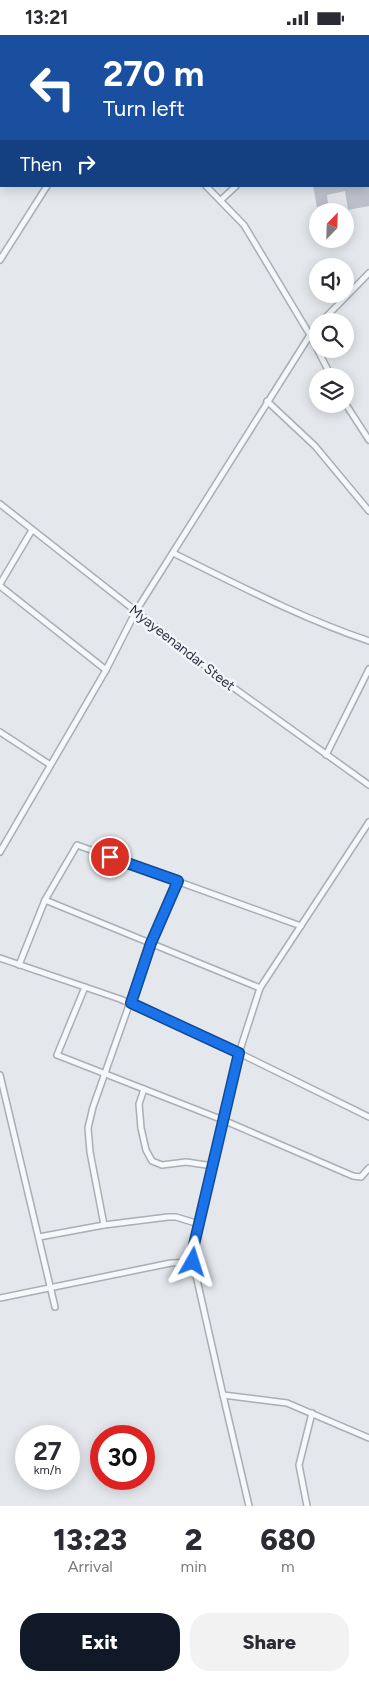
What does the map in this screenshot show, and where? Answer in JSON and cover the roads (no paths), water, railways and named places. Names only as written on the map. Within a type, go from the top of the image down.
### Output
[{"type":"street","points":[[0,260],[46,187]]},
{"type":"street","points":[[207,187],[244,225],[309,333]]},
{"type":"street","points":[[221,200],[235,187]]},
{"type":"street","points":[[330,313],[369,273]]},
{"type":"street","points":[[0,851],[49,764],[106,670],[136,611],[309,337]]},
{"type":"street","points":[[267,401],[314,446],[369,511]]},
{"type":"street","points":[[351,413],[369,440]]},
{"type":"street","name":"Myayeenandar Steet","points":[[0,504],[227,683],[369,785]]},
{"type":"street","points":[[32,530],[0,585],[106,670]]},
{"type":"street","points":[[173,553],[296,613],[328,627],[369,641]]},
{"type":"street","points":[[326,755],[369,669]]},
{"type":"street","points":[[0,732],[49,764]]},
{"type":"street","points":[[249,1506],[193,1262],[193,1249],[239,1053],[260,988],[369,822]]},
{"type":"street","points":[[19,965],[45,900],[77,845],[301,926]]},
{"type":"street","points":[[104,1225],[90,1152],[88,1128],[104,1073],[131,1003],[151,943],[178,881]]},
{"type":"street","points":[[45,900],[260,988]]},
{"type":"street","points":[[0,958],[131,1003],[239,1053],[369,1117]]},
{"type":"street","points":[[85,987],[56,1055],[223,1120],[353,1177],[361,1177],[369,1168]]},
{"type":"street","points":[[0,1075],[3,1097],[55,1307]]},
{"type":"street","points":[[144,1089],[139,1104],[141,1127],[146,1150],[152,1161],[162,1165],[186,1162],[213,1166]]},
{"type":"street","points":[[39,1237],[104,1225],[168,1217],[176,1217],[199,1224]]},
{"type":"street","points":[[0,1298],[171,1263],[193,1262]]},
{"type":"street","points":[[223,1395],[287,1403],[369,1438]]},
{"type":"street","points":[[307,1506],[299,1465],[312,1413]]}]
